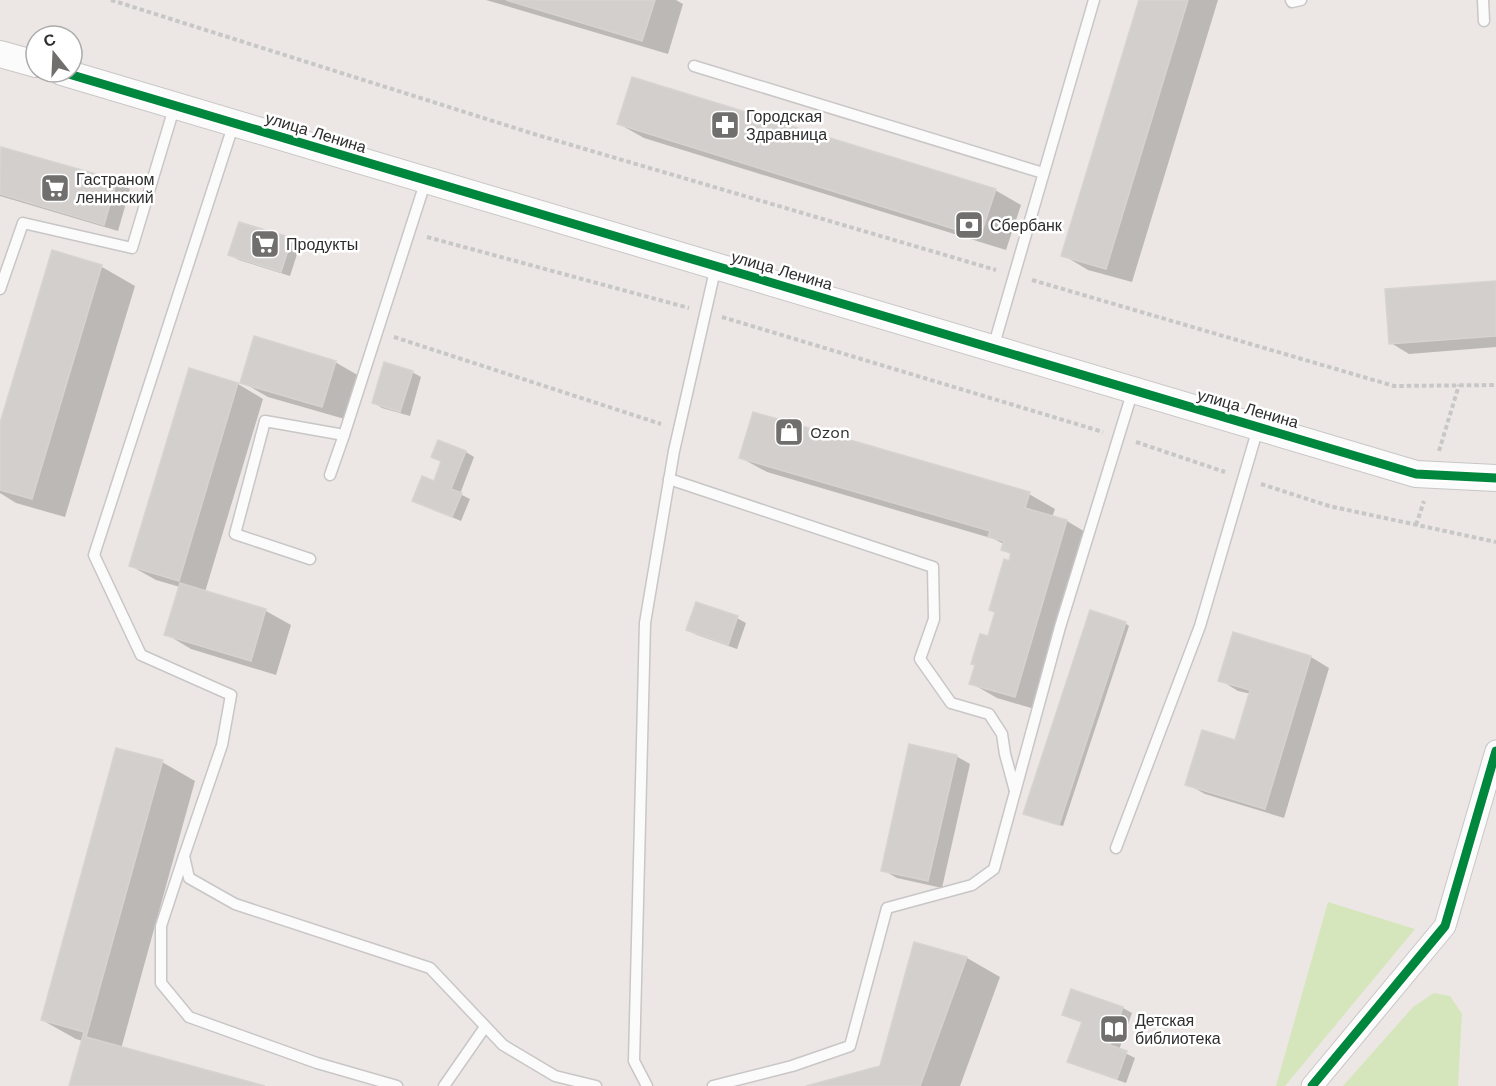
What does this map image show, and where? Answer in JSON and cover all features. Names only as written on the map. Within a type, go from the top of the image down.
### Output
[{"type":"street","points":[[0,54],[24,61]]},
{"type":"street","name":"улица Ленина","points":[[84,78],[1416,474],[1496,477]]},
{"type":"street","points":[[1312,1086],[1445,926],[1496,751]]},
{"type":"lane","points":[[993,348],[1094,0]]},
{"type":"lane","points":[[1291,0],[1292,2],[1301,0]]},
{"type":"lane","points":[[1483,0],[1484,21]]},
{"type":"lane","points":[[694,66],[1043,173]]},
{"type":"lane","points":[[0,289],[23,224],[132,249],[175,105]]},
{"type":"lane","points":[[234,123],[94,555],[141,655],[231,695],[222,745],[161,926],[161,983],[189,1017],[317,1063],[397,1086]]},
{"type":"lane","points":[[330,475],[426,180]]},
{"type":"lane","points":[[647,1086],[634,1061],[645,623],[669,479],[716,266]]},
{"type":"lane","points":[[713,1086],[792,1066],[850,1046],[887,908],[972,885],[994,869],[1060,627],[1133,390]]},
{"type":"lane","points":[[310,559],[235,534],[265,421],[344,435]]},
{"type":"lane","points":[[1116,848],[1200,626],[1258,427]]},
{"type":"lane","points":[[669,479],[933,567],[934,619],[920,659],[951,703],[989,714],[1002,734],[1015,792]]},
{"type":"lane","points":[[184,856],[189,878],[235,904],[430,968],[503,1045],[555,1076],[596,1086]]},
{"type":"lane","points":[[444,1086],[485,1027]]},
{"type":"path","points":[[111,0],[534,134],[1394,386],[1496,385]]},
{"type":"path","points":[[409,232],[706,312],[1119,437],[1329,506],[1496,542]]},
{"type":"path","points":[[377,332],[679,430]]},
{"type":"green space","points":[[1328,902],[1415,929],[1285,1086],[1276,1086]]},
{"type":"green space","points":[[1434,993],[1450,996],[1462,1014],[1458,1086],[1343,1086],[1413,1007]]},
{"type":"building","points":[[506,0],[655,0],[642,41]]},
{"type":"building","points":[[1139,0],[1188,0],[1106,269],[1061,256]]},
{"type":"building","points":[[632,77],[996,189],[980,237],[617,124]]},
{"type":"building","points":[[1,147],[117,180],[104,225],[0,194]]},
{"type":"building","points":[[239,222],[292,238],[281,272],[228,255]]},
{"type":"building","points":[[52,250],[102,265],[32,499],[0,490],[0,423]]},
{"type":"building","points":[[1496,281],[1496,336],[1389,344],[1385,289]]},
{"type":"building","points":[[254,336],[336,361],[322,407],[240,383]]},
{"type":"building","points":[[384,362],[413,371],[400,412],[372,403]]},
{"type":"building","points":[[189,368],[238,383],[179,581],[129,566]]},
{"type":"building","points":[[753,412],[1030,492],[1025,508],[1067,520],[1015,697],[969,684],[975,665],[971,664],[980,634],[988,636],[995,612],[989,610],[1004,559],[1009,561],[1011,553],[1001,550],[1004,541],[988,537],[990,531],[739,458]]},
{"type":"building","points":[[438,440],[466,451],[451,489],[462,493],[452,517],[412,501],[422,476],[434,481],[441,461],[431,457]]},
{"type":"building","points":[[180,583],[266,609],[251,661],[164,635]]},
{"type":"building","points":[[696,602],[738,616],[728,645],[686,630]]},
{"type":"building","points":[[1090,610],[1126,622],[1059,825],[1023,814]]},
{"type":"building","points":[[1233,632],[1311,656],[1265,809],[1185,785],[1202,730],[1235,740],[1250,690],[1218,681]]},
{"type":"building","points":[[909,744],[957,755],[928,881],[881,871]]},
{"type":"building","points":[[116,748],[163,760],[86,1037],[265,1086],[69,1086],[84,1032],[41,1020]]},
{"type":"building","points":[[914,942],[967,957],[920,1086],[806,1086],[880,1066]]},
{"type":"building","points":[[1071,989],[1123,1007],[1110,1045],[1127,1051],[1117,1079],[1067,1062],[1082,1022],[1062,1015]]},
{"type":"cycle path","points":[[84,79],[1416,474],[1496,478]]},
{"type":"cycle path","points":[[1312,1086],[1445,926],[1496,751]]},
{"type":"place","name":"Городская Здравница","points":[[725,125]]},
{"type":"place","name":"Гастраном ленинский","points":[[55,188]]},
{"type":"place","name":"Сбербанк","points":[[969,225]]},
{"type":"place","name":"Продукты","points":[[265,244]]},
{"type":"place","name":"Ozon","points":[[789,432]]},
{"type":"place","name":"Детская библиотека","points":[[1114,1029]]}]
